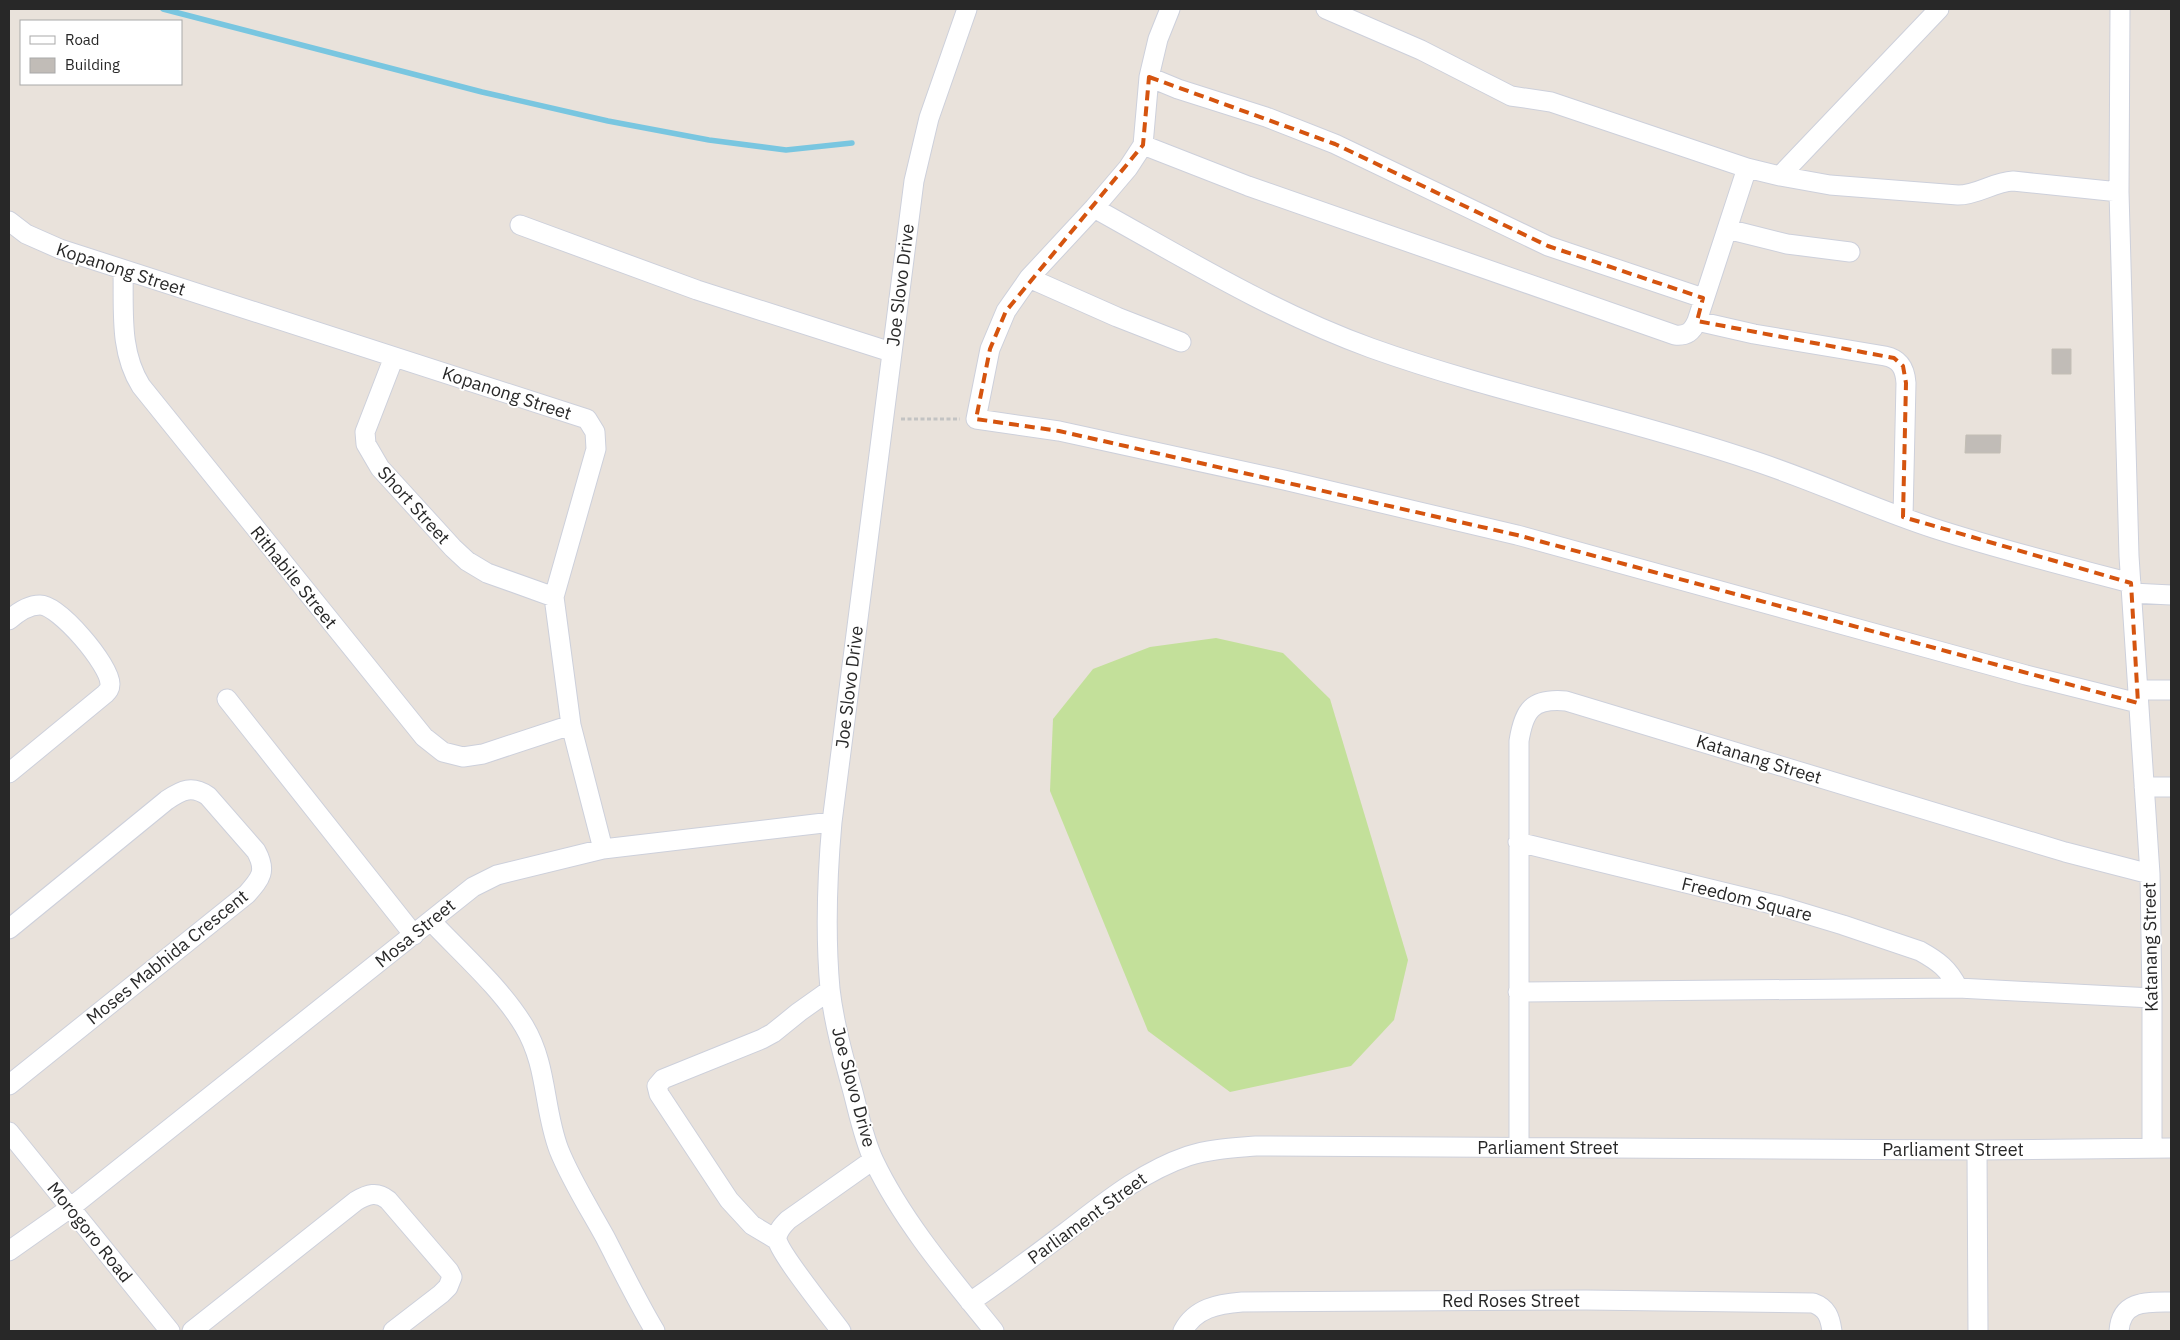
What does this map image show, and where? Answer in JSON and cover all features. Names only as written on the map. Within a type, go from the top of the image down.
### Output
[{"type":"street","name":"Joe Slovo Drive","points":[[967,9],[934,100],[920,148],[909,211],[832,822],[828,869],[827,933],[830,990],[842,1050],[873,1160],[901,1207],[970,1302],[994,1331]]},
{"type":"street","points":[[1170,9],[1158,39],[1149,77],[1143,145],[1128,168],[1094,208],[1029,278],[1006,311],[990,349],[976,419],[1059,431],[1098,439],[1284,480],[1517,535],[1998,667],[2138,696],[2171,690]]},
{"type":"street","points":[[1326,9],[1421,50],[1511,96],[1550,102],[1747,168],[1780,176],[1830,185],[1958,195],[1971,195],[1998,183],[2013,180],[2119,192]]},
{"type":"street","points":[[1780,176],[1939,9]]},
{"type":"street","points":[[2120,9],[2119,192],[2131,588],[2150,874]]},
{"type":"street","points":[[1149,77],[1178,89],[1266,117],[1335,144],[1548,246],[1703,298]]},
{"type":"street","points":[[1143,145],[1266,192],[1675,335],[1684,335],[1690,332],[1697,321],[1747,168]]},
{"type":"street","points":[[1094,208],[1203,271],[1273,307],[1372,348],[1462,377],[1744,457],[1903,517],[2131,588],[2171,594]]},
{"type":"street","name":"Kopanong Street","points":[[9,221],[26,234],[41,242],[122,270],[587,419],[595,432],[596,449],[554,597],[571,725],[603,849]]},
{"type":"street","points":[[520,225],[697,290],[892,352]]},
{"type":"street","points":[[1727,229],[1787,244],[1850,252]]},
{"type":"street","name":"Rithabile Street","points":[[122,270],[124,341],[132,372],[141,386],[424,737],[443,752],[463,757],[483,754],[571,725]]},
{"type":"street","points":[[1029,278],[1117,317],[1181,342]]},
{"type":"street","points":[[1697,321],[1789,340],[1885,356],[1899,361],[1903,366],[1906,383],[1903,517]]},
{"type":"street","name":"Short Street","points":[[394,357],[365,432],[366,444],[371,456],[440,534],[467,560],[487,573],[554,597]]},
{"type":"street","points":[[9,620],[29,607],[40,605],[56,610],[103,664],[110,683],[110,689],[9,773]]},
{"type":"street","points":[[228,699],[414,935]]},
{"type":"street","name":"Katanang Street","points":[[1519,1147],[1519,741],[1521,728],[1529,708],[1540,702],[1552,699],[1566,701],[2065,852],[2150,874],[2152,1148]]},
{"type":"street","points":[[2144,787],[2171,787]]},
{"type":"street","name":"Moses Mabhida Crescent","points":[[9,929],[167,800],[185,789],[201,791],[208,796],[256,851],[261,861],[262,872],[259,881],[247,894],[9,1085]]},
{"type":"street","name":"Mosa Street","points":[[9,1252],[70,1208],[473,887],[497,875],[603,849],[832,822]]},
{"type":"street","name":"Freedom Square","points":[[1518,842],[1780,906],[1843,925],[1920,951],[1931,957],[1948,970],[1958,988]]},
{"type":"street","points":[[431,921],[508,1002],[524,1026],[535,1048],[544,1077],[552,1123],[559,1149],[655,1331]]},
{"type":"street","points":[[1518,992],[1958,988],[2152,998]]},
{"type":"street","points":[[777,1240],[752,1225],[729,1200],[659,1094],[657,1086],[663,1078],[773,1033],[830,990]]},
{"type":"street","name":"Morogoro Road","points":[[9,1132],[170,1331]]},
{"type":"street","name":"Parliament Street","points":[[970,1302],[1118,1192],[1153,1171],[1190,1155],[1222,1148],[1256,1146],[1977,1150],[2171,1148]]},
{"type":"street","points":[[1977,1150],[1978,1331]]},
{"type":"street","points":[[841,1331],[784,1255],[777,1240],[778,1233],[788,1220],[873,1160]]},
{"type":"street","points":[[192,1331],[356,1201],[366,1195],[375,1194],[382,1195],[388,1200],[449,1271],[452,1277],[448,1287],[441,1294],[393,1331]]},
{"type":"street","name":"Red Roses Street","points":[[1183,1331],[1199,1313],[1212,1306],[1242,1302],[1576,1300],[1813,1303],[1822,1306],[1828,1313],[1832,1331]]},
{"type":"street","points":[[2119,1331],[2123,1314],[2130,1308],[2149,1302],[2171,1302]]},
{"type":"path","points":[[883,420],[976,419]]},
{"type":"highlighted area","points":[[1149,77],[1335,144],[1548,246],[1703,298],[1697,321],[1894,358],[1903,366],[1906,383],[1903,517],[2131,583],[2138,703],[1517,535],[1059,431],[976,419],[990,349],[1006,311],[1143,145]]},
{"type":"green space","points":[[1216,638],[1283,653],[1330,699],[1408,960],[1394,1020],[1351,1066],[1230,1092],[1148,1031],[1050,791],[1053,719],[1093,669],[1150,647]]},
{"type":"building","points":[[2052,349],[2071,349],[2071,374],[2052,374]]},
{"type":"building","points":[[1966,435],[2001,435],[2000,453],[1965,453]]},
{"type":"waterway","points":[[163,9],[482,92],[608,121],[709,140],[786,150],[852,143]]}]
